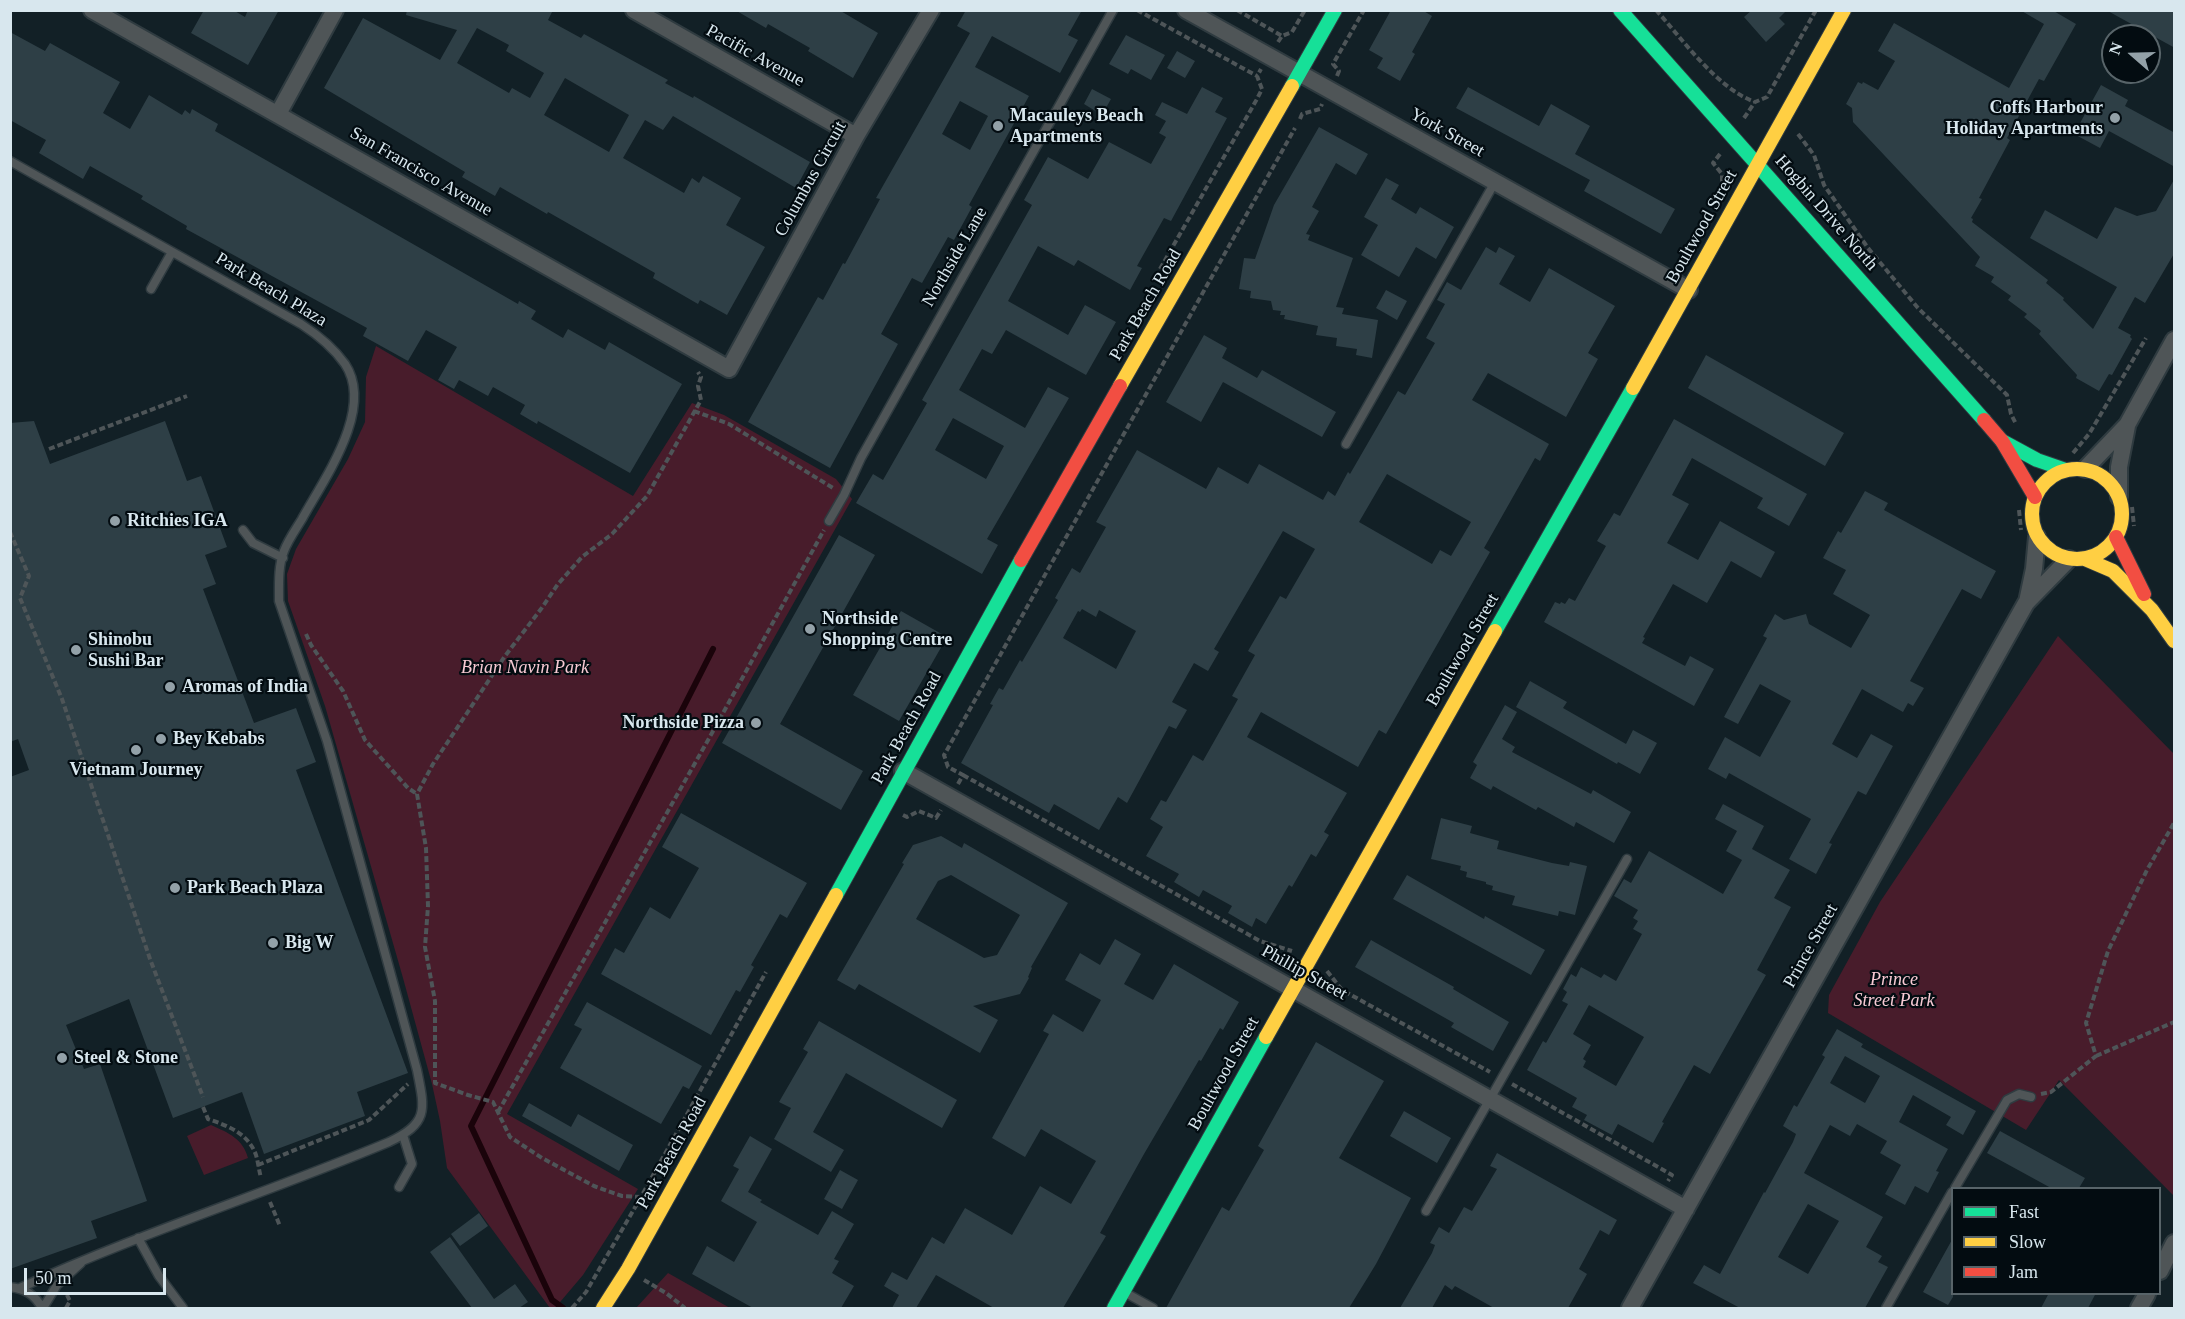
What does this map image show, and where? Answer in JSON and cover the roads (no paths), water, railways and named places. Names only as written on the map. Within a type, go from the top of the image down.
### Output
[{"type":"street","name":"San Francisco Avenue","points":[[92,10],[729,369]]},
{"type":"street","points":[[278,114],[335,10]]},
{"type":"street","name":"Pacific Avenue","points":[[634,10],[856,136]]},
{"type":"street","name":"Columbus Circuit","points":[[729,369],[856,136],[931,10]]},
{"type":"street","name":"York Street","points":[[1186,10],[1689,290]]},
{"type":"street","name":"Park Beach Road","points":[[603,1308],[628,1269],[718,1108],[990,615],[1335,10]]},
{"type":"street","name":"Hogbin Drive North","points":[[1620,10],[2002,441],[2035,497]]},
{"type":"street","name":"Boultwood Street","points":[[1114,1308],[1291,989],[1689,290],[1757,163],[1844,10]]},
{"type":"street","points":[[2085,469],[2127,425],[2175,340]]},
{"type":"street","points":[[2077,559],[2097,555],[2108,547],[2116,537],[2121,524],[2119,467],[2127,425]]},
{"type":"street","name":"Hogbin Drive North","points":[[2002,441],[2037,460],[2066,470]]},
{"type":"street","points":[[2119,497],[2111,484],[2099,474],[2085,469],[2066,470],[2052,476],[2042,485],[2035,497],[2031,510],[2032,524],[2029,537],[2056,555],[2077,559],[2113,571],[2152,610],[2175,641]]},
{"type":"street","name":"Prince Street","points":[[1630,1308],[2026,603],[2034,570],[2029,537]]},
{"type":"street","points":[[2116,537],[2152,610]]},
{"type":"street","name":"Prince Street","points":[[2026,603],[2077,559]]},
{"type":"street","name":"Phillip Street","points":[[903,771],[1686,1209]]},
{"type":"street","points":[[2161,1269],[2174,1244]]},
{"type":"lane","name":"Northside Lane","points":[[829,521],[861,458],[1113,10]]},
{"type":"lane","name":"Park Beach Plaza","points":[[10,161],[301,324],[321,338],[346,366],[355,404],[351,423],[338,454],[284,551],[279,582],[279,601],[327,741],[422,1092],[423,1110],[416,1125],[403,1135],[266,1191],[85,1258],[20,1288]]},
{"type":"lane","points":[[1346,444],[1495,182]]},
{"type":"lane","points":[[151,289],[172,252]]},
{"type":"lane","points":[[243,530],[253,543],[283,558]]},
{"type":"lane","points":[[1426,1212],[1627,859]]},
{"type":"lane","points":[[1956,1187],[2007,1100],[2019,1094],[2031,1097]]},
{"type":"lane","points":[[399,1187],[412,1164],[403,1135]]},
{"type":"lane","points":[[1886,1308],[1951,1195]]},
{"type":"lane","points":[[138,1238],[159,1276],[183,1308]]},
{"type":"lane","points":[[10,1287],[30,1292],[43,1308],[57,1285],[85,1258]]},
{"type":"lane","points":[[1124,1292],[1154,1308]]},
{"type":"waterway","points":[[563,1308],[552,1300],[471,1126],[713,649]]},
{"type":"place","name":"Coffs Harbour Holiday Apartments","points":[[2115,118]]},
{"type":"place","name":"Macauleys Beach Apartments","points":[[998,126]]},
{"type":"place","name":"Ritchies IGA","points":[[115,521]]},
{"type":"place","name":"Northside Shopping Centre","points":[[810,629]]},
{"type":"place","name":"Shinobu Sushi Bar","points":[[76,650]]},
{"type":"place","name":"Aromas of India","points":[[170,687]]},
{"type":"place","name":"Northside Pizza","points":[[756,723]]},
{"type":"place","name":"Bey Kebabs","points":[[161,739]]},
{"type":"place","name":"Vietnam Journey","points":[[136,750]]},
{"type":"place","name":"Park Beach Plaza","points":[[175,888]]},
{"type":"place","name":"Big W","points":[[273,943]]},
{"type":"place","name":"Steel & Stone","points":[[62,1058]]},
{"type":"park label","name":"Brian Navin Park","points":[[525,668]]},
{"type":"park label","name":"Prince Street Park","points":[[1894,990]]}]
